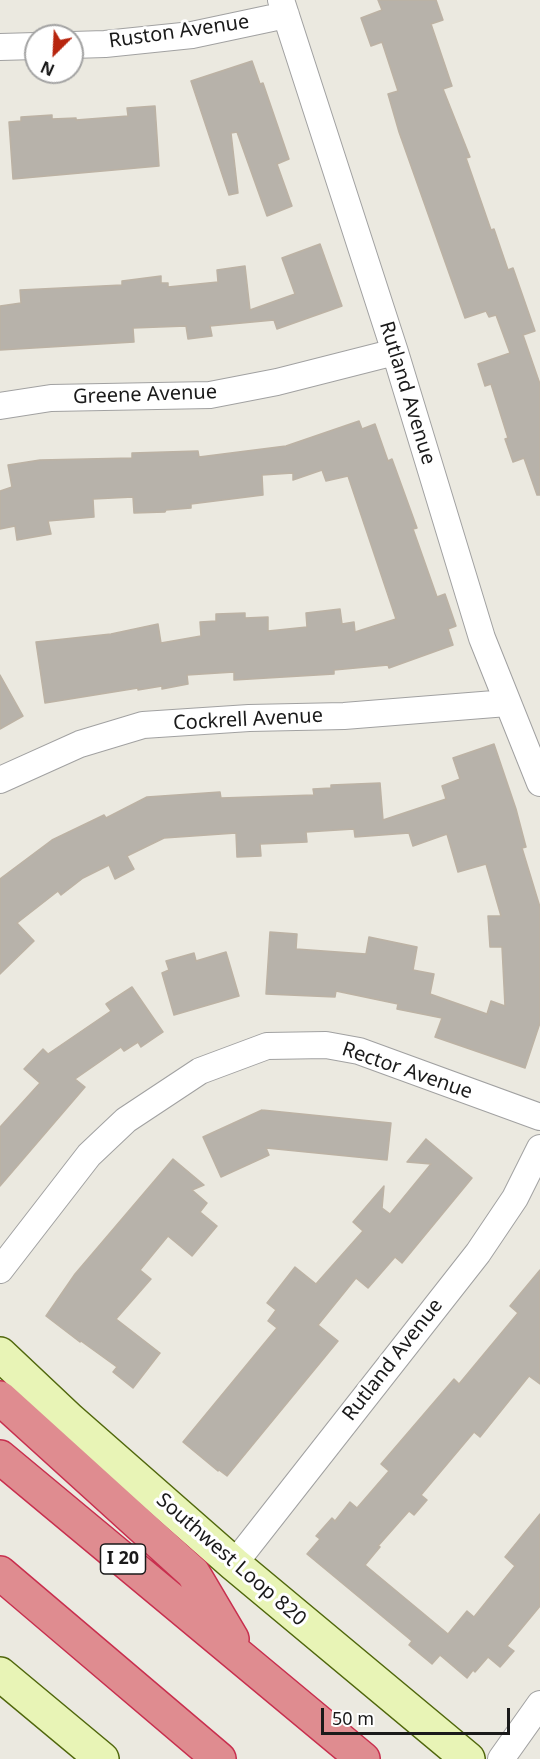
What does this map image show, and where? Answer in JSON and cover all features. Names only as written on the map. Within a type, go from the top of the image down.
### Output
[{"type":"highway","points":[[0,1398],[193,1573],[245,1662]]},
{"type":"highway","name":"I 20","points":[[0,1457],[363,1759]]},
{"type":"highway","points":[[0,1573],[219,1759]]},
{"type":"main road","name":"Southwest Loop 820","points":[[0,1354],[70,1420],[234,1564],[468,1759]]},
{"type":"main road","points":[[0,1674],[102,1759]]},
{"type":"street","name":"Ruston Avenue","points":[[84,45],[192,35],[284,7]]},
{"type":"street","name":"Rutland Avenue","points":[[284,7],[395,352],[482,638],[540,783]]},
{"type":"street","points":[[0,47],[24,46]]},
{"type":"street","name":"Greene Avenue","points":[[0,406],[51,398],[210,395],[277,382],[395,352]]},
{"type":"street","name":"Cockrell Avenue","points":[[0,780],[80,744],[142,725],[249,718],[344,716],[507,703]]},
{"type":"street","name":"Rector Avenue","points":[[0,1270],[89,1155],[126,1120],[200,1071],[267,1047],[326,1044],[359,1051],[540,1117]]},
{"type":"street","name":"Rutland Avenue","points":[[234,1564],[478,1253],[515,1198],[540,1148]]},
{"type":"street","points":[[501,1759],[540,1704]]},
{"type":"building","points":[[378,0],[436,0],[443,20],[431,24],[452,86],[443,89],[470,157],[466,158],[491,230],[494,229],[508,270],[513,268],[535,331],[523,335],[540,384],[540,495],[537,495],[524,458],[513,462],[491,384],[485,386],[478,364],[510,353],[496,315],[489,317],[486,311],[465,318],[399,132],[388,94],[398,91],[382,42],[371,46],[361,18],[382,10]]},
{"type":"building","points":[[252,61],[260,84],[263,83],[289,159],[277,164],[292,206],[267,216],[237,132],[231,133],[238,193],[229,195],[191,81]]},
{"type":"building","points":[[155,106],[159,166],[13,179],[9,122],[21,121],[21,117],[52,115],[52,119],[76,118],[76,120],[128,116],[127,108]]},
{"type":"building","points":[[320,244],[342,306],[277,329],[274,320],[210,326],[212,336],[188,339],[186,326],[133,328],[134,342],[0,350],[0,306],[21,303],[20,290],[122,285],[122,281],[161,276],[161,283],[168,283],[168,287],[218,282],[217,270],[245,266],[250,310],[295,294],[282,258]]},
{"type":"building","points":[[359,421],[362,429],[375,424],[388,461],[392,459],[417,528],[413,529],[437,597],[445,594],[456,626],[448,629],[453,645],[389,668],[388,665],[334,670],[334,674],[234,680],[234,672],[187,675],[188,684],[162,689],[162,686],[138,690],[138,688],[45,703],[36,642],[111,634],[158,624],[161,643],[201,636],[200,622],[216,621],[216,614],[245,613],[245,618],[268,617],[268,631],[307,627],[306,613],[340,609],[342,624],[354,622],[355,632],[396,619],[348,476],[326,481],[322,470],[293,480],[293,473],[262,475],[263,495],[191,504],[191,508],[166,510],[165,512],[134,513],[133,497],[93,499],[94,517],[48,521],[51,534],[17,540],[15,526],[0,529],[0,491],[12,487],[8,465],[40,460],[132,458],[132,453],[198,451],[199,457],[286,446]]},
{"type":"building","points":[[0,675],[23,716],[0,729]]},
{"type":"building","points":[[494,744],[516,809],[526,847],[522,848],[540,907],[540,1023],[525,1068],[435,1037],[442,1018],[397,1009],[398,1004],[336,991],[335,997],[266,994],[270,932],[297,934],[296,949],[366,954],[369,937],[417,947],[413,970],[434,974],[430,994],[487,1014],[491,1001],[505,1006],[502,947],[490,947],[488,916],[501,916],[486,864],[458,872],[447,834],[413,846],[409,833],[355,837],[354,829],[306,832],[307,842],[260,844],[261,856],[237,857],[236,833],[164,838],[127,856],[134,869],[115,879],[109,865],[83,878],[61,895],[58,891],[17,923],[34,941],[0,974],[0,879],[52,840],[104,815],[106,818],[147,797],[220,792],[221,798],[314,795],[313,789],[331,788],[331,785],[380,783],[383,820],[446,799],[442,786],[460,779],[453,758]]},
{"type":"building","points":[[226,952],[239,996],[174,1015],[162,973],[169,970],[166,961],[194,953],[196,961]]},
{"type":"building","points":[[132,987],[163,1032],[141,1047],[138,1042],[124,1051],[121,1047],[75,1079],[85,1087],[0,1186],[0,1127],[40,1083],[24,1069],[43,1049],[48,1054],[111,1011],[106,1004]]},
{"type":"building","points":[[262,1110],[391,1123],[387,1160],[266,1148],[269,1155],[221,1177],[203,1137]]},
{"type":"building","points":[[426,1139],[472,1178],[402,1263],[395,1257],[368,1288],[356,1278],[318,1325],[338,1341],[227,1476],[218,1471],[183,1442],[277,1328],[268,1321],[276,1310],[267,1303],[295,1267],[316,1284],[363,1231],[353,1222],[384,1186],[382,1208],[390,1214],[431,1164],[407,1162]]},
{"type":"building","points":[[173,1159],[204,1185],[192,1190],[207,1203],[200,1212],[217,1226],[192,1256],[168,1236],[140,1270],[151,1279],[116,1319],[160,1353],[133,1388],[113,1372],[117,1367],[46,1316],[75,1274]]},
{"type":"building","points":[[540,1270],[540,1384],[529,1376],[480,1437],[474,1432],[421,1495],[427,1500],[414,1515],[409,1511],[378,1546],[380,1547],[365,1565],[448,1634],[467,1611],[474,1617],[515,1566],[505,1557],[540,1514],[540,1606],[507,1646],[514,1651],[500,1667],[488,1657],[467,1678],[440,1655],[432,1664],[409,1645],[412,1641],[307,1554],[320,1539],[316,1536],[332,1518],[335,1521],[350,1502],[357,1508],[389,1471],[381,1464],[454,1379],[459,1384],[518,1313],[510,1306]]}]
